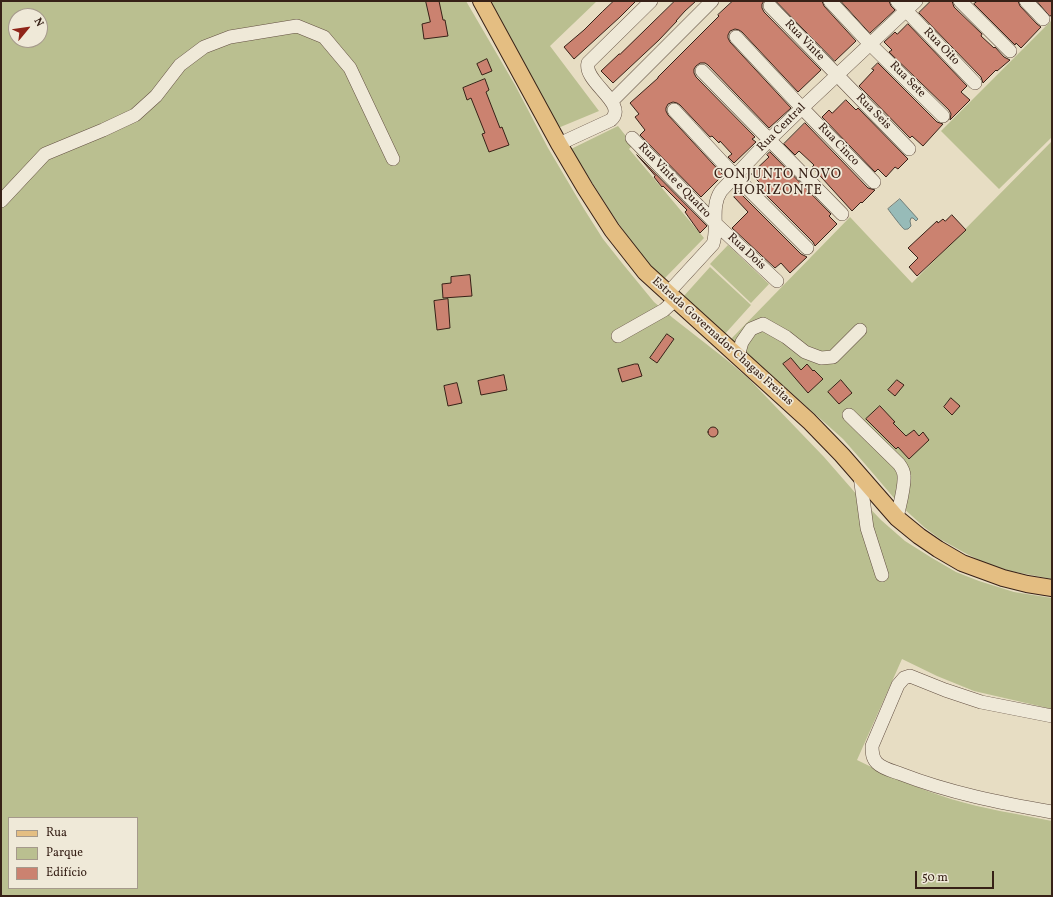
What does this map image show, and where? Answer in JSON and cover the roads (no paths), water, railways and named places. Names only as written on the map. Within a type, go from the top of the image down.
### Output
[{"type":"main road","name":"Estrada Governador Chagas Freitas","points":[[481,1],[558,144],[612,230],[645,272],[813,425],[897,518],[938,549],[962,563],[1003,578],[1052,588]]},
{"type":"street","points":[[558,144],[611,120],[614,117],[616,113],[612,101],[591,78],[587,68],[588,63],[651,1]]},
{"type":"street","points":[[612,101],[712,1]]},
{"type":"street","name":"Rua Sete","points":[[830,1],[870,44],[943,116]]},
{"type":"street","name":"Rua Central","points":[[618,336],[664,310],[672,296],[711,247],[714,241],[716,202],[719,195],[802,108],[870,44],[902,6],[916,1]]},
{"type":"street","points":[[960,1],[1010,51]]},
{"type":"street","points":[[1026,1],[1043,19]]},
{"type":"street","name":"Rua Vinte","points":[[770,6],[837,76]]},
{"type":"street","name":"Rua Oito","points":[[902,6],[975,83]]},
{"type":"street","points":[[1,201],[45,154],[135,115],[156,96],[180,65],[204,47],[230,37],[297,26],[324,37],[350,68],[393,159]]},
{"type":"street","name":"Rua Cinco","points":[[736,37],[874,182]]},
{"type":"street","points":[[702,71],[842,214]]},
{"type":"street","name":"Rua Seis","points":[[837,76],[909,149]]},
{"type":"street","points":[[674,110],[807,248]]},
{"type":"street","name":"Rua Vinte e Quatro","points":[[632,138],[715,224]]},
{"type":"street","name":"Rua Dois","points":[[715,224],[777,281]]},
{"type":"street","points":[[738,356],[742,342],[751,329],[763,324],[786,336],[805,352],[822,358],[833,357],[860,330]]},
{"type":"street","points":[[849,415],[899,464],[903,470],[904,483],[897,518]]},
{"type":"street","points":[[860,476],[867,528],[882,575]]},
{"type":"street","points":[[1052,716],[981,702],[910,676],[904,678],[898,685],[872,746],[872,755],[876,762],[883,767],[922,782],[960,794],[1052,812]]},
{"type":"water","points":[[900,199],[918,219],[916,221],[911,218],[911,226],[908,229],[903,228],[888,209]]},
{"type":"district","name":"CONJUNTO NOVO HORIZONTE","points":[[778,184]]}]
